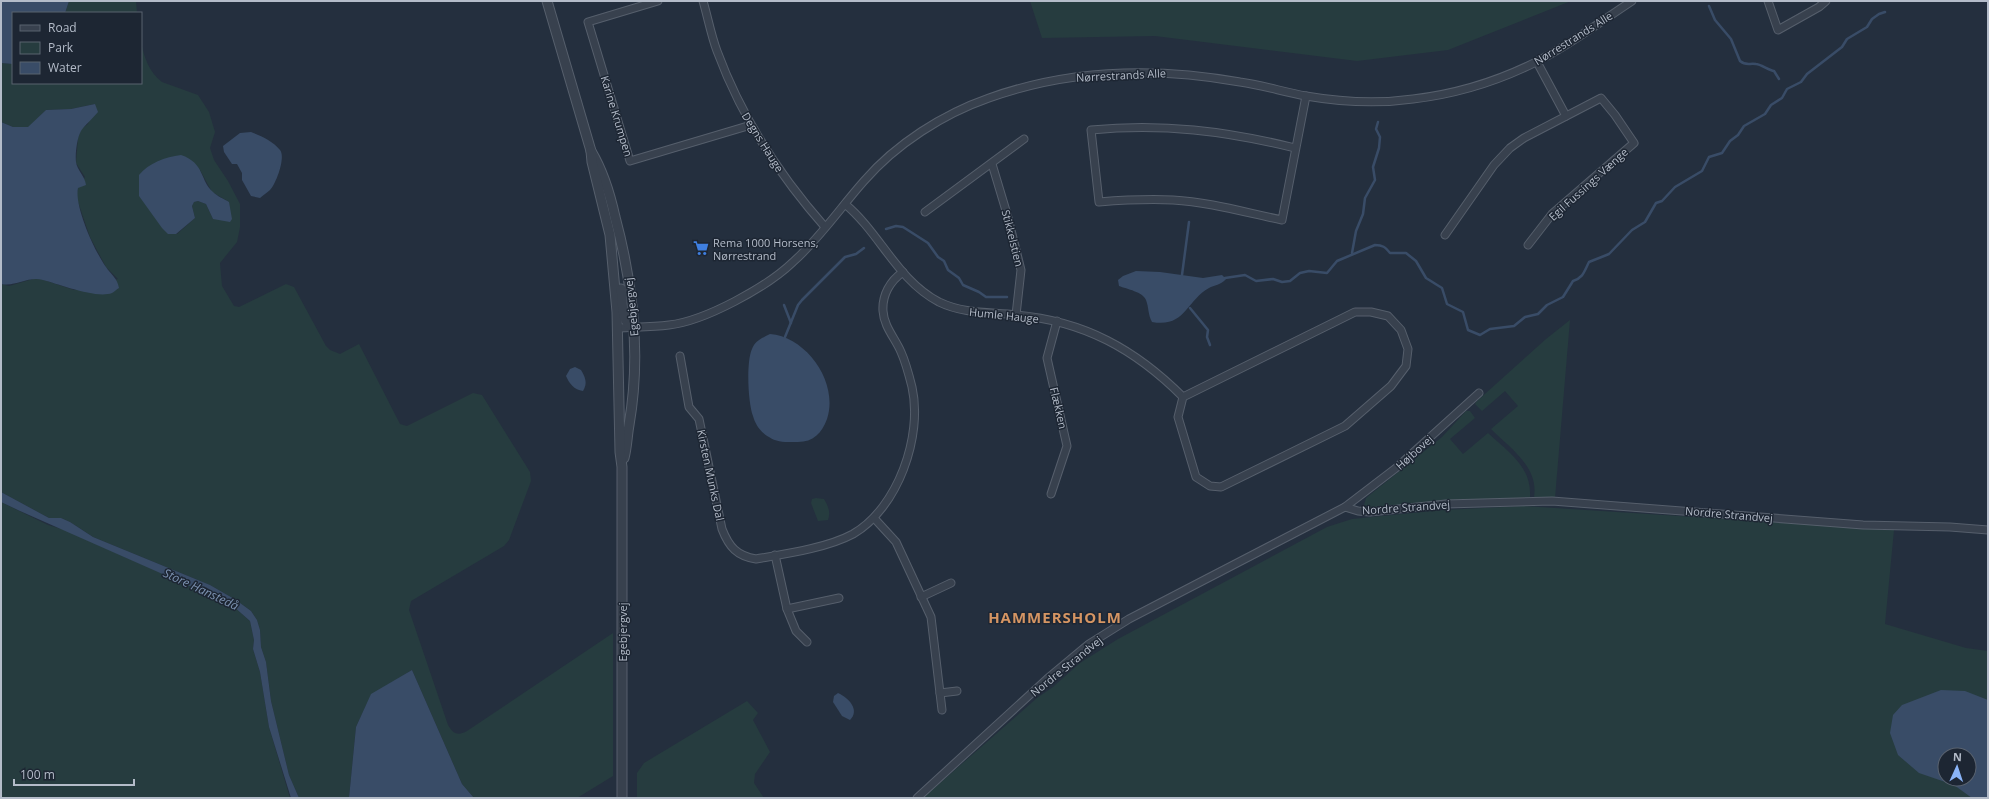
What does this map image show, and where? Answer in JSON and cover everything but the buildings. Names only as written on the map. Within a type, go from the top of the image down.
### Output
[{"type":"street","name":"Egebjergvej","points":[[547,1],[591,151],[592,162],[610,235],[618,328],[620,452],[622,467],[622,798]]},
{"type":"street","name":"Karine Krumpen","points":[[658,1],[588,22],[630,161],[751,125]]},
{"type":"street","name":"Degns Hauge","points":[[703,1],[716,50],[751,125],[784,175],[825,227]]},
{"type":"street","name":"Nørrestrands Alle","points":[[618,328],[671,325],[706,315],[768,281],[793,263],[864,180],[895,151],[941,119],[989,98],[1040,83],[1078,76],[1122,73],[1175,73],[1240,82],[1306,96],[1372,102],[1412,99],[1452,92],[1493,81],[1537,62],[1632,1]]},
{"type":"street","points":[[1768,1],[1778,30],[1819,8],[1826,1]]},
{"type":"street","points":[[1537,62],[1566,116]]},
{"type":"street","points":[[1295,148],[1226,134],[1173,127],[1121,127],[1091,130],[1100,202],[1132,199],[1174,200],[1205,204],[1282,220],[1306,96]]},
{"type":"street","name":"Egil Fussings Vænge","points":[[1445,235],[1494,165],[1510,148],[1601,98],[1615,115],[1634,144],[1552,214],[1528,245]]},
{"type":"street","points":[[925,212],[1024,139]]},
{"type":"street","name":"Egebjergvej","points":[[591,151],[597,161],[604,180],[618,228],[625,257],[634,327],[634,396],[622,467]]},
{"type":"street","name":"Stikkelstien","points":[[992,164],[1007,214],[1021,270],[1016,315]]},
{"type":"street","name":"Humle Hauge","points":[[845,204],[865,224],[903,272],[923,292],[954,308],[970,312],[1016,315],[1057,321],[1100,336],[1125,349],[1148,365],[1183,397]]},
{"type":"street","points":[[610,235],[615,245],[624,320],[629,326],[634,327]]},
{"type":"street","name":"Kirsten Munks Dal","points":[[680,356],[690,407],[699,420],[722,529],[727,543],[734,551],[744,557],[756,558],[835,541],[853,534],[874,518],[887,501],[907,461],[912,439],[914,414],[912,388],[901,351],[886,326],[883,311],[885,294],[893,280],[903,272]]},
{"type":"street","points":[[1355,312],[1371,312],[1388,316],[1401,330],[1408,349],[1406,366],[1391,386],[1345,426],[1221,487],[1210,486],[1196,477],[1178,417],[1183,397],[1355,312]]},
{"type":"street","name":"Flækken","points":[[1051,494],[1067,446],[1048,358],[1057,321]]},
{"type":"street","name":"Højbovej","points":[[1345,507],[1396,468],[1479,393]]},
{"type":"street","name":"Nordre Strandvej","points":[[917,798],[1047,679],[1090,644],[1129,619],[1345,507],[1358,511],[1370,512],[1446,504],[1552,501],[1863,525],[1950,527],[1988,530]]},
{"type":"street","points":[[874,518],[896,542],[931,617],[942,710]]},
{"type":"street","points":[[775,555],[787,609],[796,631],[807,642]]},
{"type":"street","points":[[921,596],[951,583]]},
{"type":"street","points":[[787,609],[839,598]]},
{"type":"street","points":[[940,693],[957,691]]},
{"type":"green space","points":[[69,1],[136,1],[137,12],[65,12]]},
{"type":"green space","points":[[1030,1],[1571,1],[1448,50],[1357,61],[1155,36],[1042,38]]},
{"type":"green space","points":[[142,46],[150,69],[157,78],[162,82],[198,95],[209,112],[215,132],[210,148],[214,160],[228,181],[240,204],[240,227],[237,242],[220,263],[222,286],[234,306],[239,307],[286,284],[294,287],[326,346],[330,350],[340,354],[359,344],[400,424],[407,426],[473,393],[482,395],[530,472],[531,481],[509,540],[504,546],[411,601],[409,610],[448,725],[458,734],[467,731],[613,633],[613,776],[577,798],[474,798],[462,784],[412,670],[371,695],[356,727],[349,798],[299,798],[289,775],[271,701],[266,662],[261,647],[260,630],[257,620],[251,611],[236,600],[210,585],[93,537],[61,518],[49,518],[1,492],[1,284],[9,286],[33,279],[41,279],[74,290],[118,279],[106,267],[90,237],[76,196],[78,188],[85,177],[76,163],[78,138],[81,129],[88,124],[95,104],[71,109],[46,110],[29,127],[13,127],[1,122],[1,63],[12,64],[12,84],[142,84]],"holes":[[[200,170],[212,192],[229,202],[213,219],[206,204],[198,201],[194,202],[192,206],[195,218],[177,234],[168,234]]]},
{"type":"green space","points":[[1570,320],[1555,498],[1534,497],[1532,476],[1528,467],[1522,459],[1491,429],[1518,406],[1505,391],[1482,411],[1475,404],[1546,339]]},
{"type":"green space","points":[[1466,411],[1470,411],[1475,418],[1450,439],[1463,454],[1488,433],[1511,453],[1523,468],[1530,487],[1530,498],[1449,500],[1372,508],[1364,505],[1366,498],[1442,437]]},
{"type":"green space","points":[[812,499],[824,499],[829,512],[828,520],[818,521],[811,503]]},
{"type":"green space","points":[[1,502],[48,525],[65,530],[219,599],[233,606],[250,621],[254,640],[253,649],[260,672],[269,727],[290,798],[1,798]]},
{"type":"green space","points":[[1524,506],[1894,530],[1885,624],[1966,648],[1988,651],[1988,798],[923,798],[1037,698],[1053,687],[1080,663],[1118,639],[1327,527],[1352,519],[1443,510]]},
{"type":"green space","points":[[747,701],[758,713],[753,720],[770,752],[755,774],[754,783],[764,798],[637,798],[637,773],[644,763]]},
{"type":"water","points":[[1,1],[69,1],[65,12],[12,12],[12,64],[1,63]]},
{"type":"water","points":[[95,104],[98,112],[82,129],[77,142],[76,162],[86,185],[78,188],[79,206],[91,240],[101,260],[117,281],[119,288],[112,293],[97,294],[87,293],[38,279],[6,285],[1,284],[1,122],[13,127],[28,127],[46,110],[71,109]]},
{"type":"water","points":[[251,132],[270,141],[282,153],[280,170],[275,182],[270,190],[260,198],[251,196],[242,180],[242,173],[237,164],[232,164],[224,152],[223,146],[240,133]]},
{"type":"water","points":[[181,155],[189,158],[198,167],[209,188],[213,192],[229,202],[232,219],[230,222],[213,219],[206,204],[198,201],[194,202],[192,206],[195,218],[176,234],[168,234],[162,228],[139,196],[139,175],[158,161]]},
{"type":"water","points":[[1136,271],[1160,272],[1203,278],[1222,275],[1226,279],[1222,283],[1201,293],[1178,317],[1172,321],[1163,323],[1152,322],[1146,300],[1142,295],[1119,286],[1118,280],[1123,276]]},
{"type":"water","points":[[770,334],[784,337],[796,343],[817,364],[824,377],[830,405],[827,419],[816,436],[803,442],[783,442],[772,439],[763,433],[759,428],[751,410],[748,372],[750,355],[755,344]]},
{"type":"water","points":[[575,367],[581,370],[585,378],[586,383],[583,391],[572,386],[566,376],[570,369]]},
{"type":"water","name":"Store Hanstedå","points":[[1,492],[49,518],[61,518],[93,537],[210,585],[236,600],[251,611],[257,620],[260,630],[261,647],[266,662],[271,701],[289,775],[299,798],[291,798],[269,727],[260,672],[253,649],[254,640],[250,621],[233,606],[219,599],[1,502]]},
{"type":"water","points":[[412,670],[462,784],[474,798],[349,798],[356,727],[371,694]]},
{"type":"water","points":[[1941,690],[1965,691],[1988,700],[1988,798],[1972,798],[1957,787],[1977,787],[1977,747],[1937,747],[1937,779],[1919,773],[1898,755],[1890,733],[1893,715],[1902,705]]},
{"type":"water","points":[[838,693],[846,698],[852,705],[854,712],[850,720],[842,716],[833,702],[834,696]]},
{"type":"waterway","points":[[1709,6],[1715,20],[1731,39],[1740,61],[1746,64],[1758,64],[1774,71],[1779,79]]},
{"type":"waterway","points":[[1225,278],[1245,275],[1256,281],[1273,279],[1282,282],[1290,281],[1300,273],[1309,271],[1327,273],[1337,261],[1375,245],[1380,245],[1390,253],[1406,253],[1416,261],[1426,278],[1442,288],[1447,304],[1463,312],[1468,330],[1480,335],[1490,329],[1514,326],[1525,317],[1538,314],[1547,305],[1563,297],[1573,281],[1583,274],[1589,262],[1609,254],[1632,230],[1645,222],[1656,203],[1662,201],[1675,187],[1702,171],[1709,157],[1722,153],[1730,141],[1738,135],[1744,126],[1765,114],[1771,105],[1782,98],[1787,89],[1801,82],[1807,74],[1842,47],[1847,39],[1867,27],[1872,19],[1879,14],[1885,12]]},
{"type":"waterway","points":[[1352,253],[1356,231],[1363,214],[1365,198],[1375,180],[1373,167],[1379,148],[1380,137],[1376,129],[1378,122]]},
{"type":"waterway","points":[[1182,275],[1189,222]]},
{"type":"waterway","points":[[886,229],[896,226],[903,227],[928,243],[938,257],[944,261],[948,270],[959,278],[963,285],[986,297],[1007,297]]},
{"type":"waterway","points":[[785,337],[798,305],[802,300],[845,257],[856,254],[864,248]]},
{"type":"waterway","points":[[784,305],[791,323]]},
{"type":"waterway","points":[[1190,308],[1208,330],[1207,337],[1210,345]]},
{"type":"place","name":"Rema 1000 Horsens, Nørrestrand","points":[[701,248]]},
{"type":"district","name":"HAMMERSHOLM","points":[[1055,617]]}]
